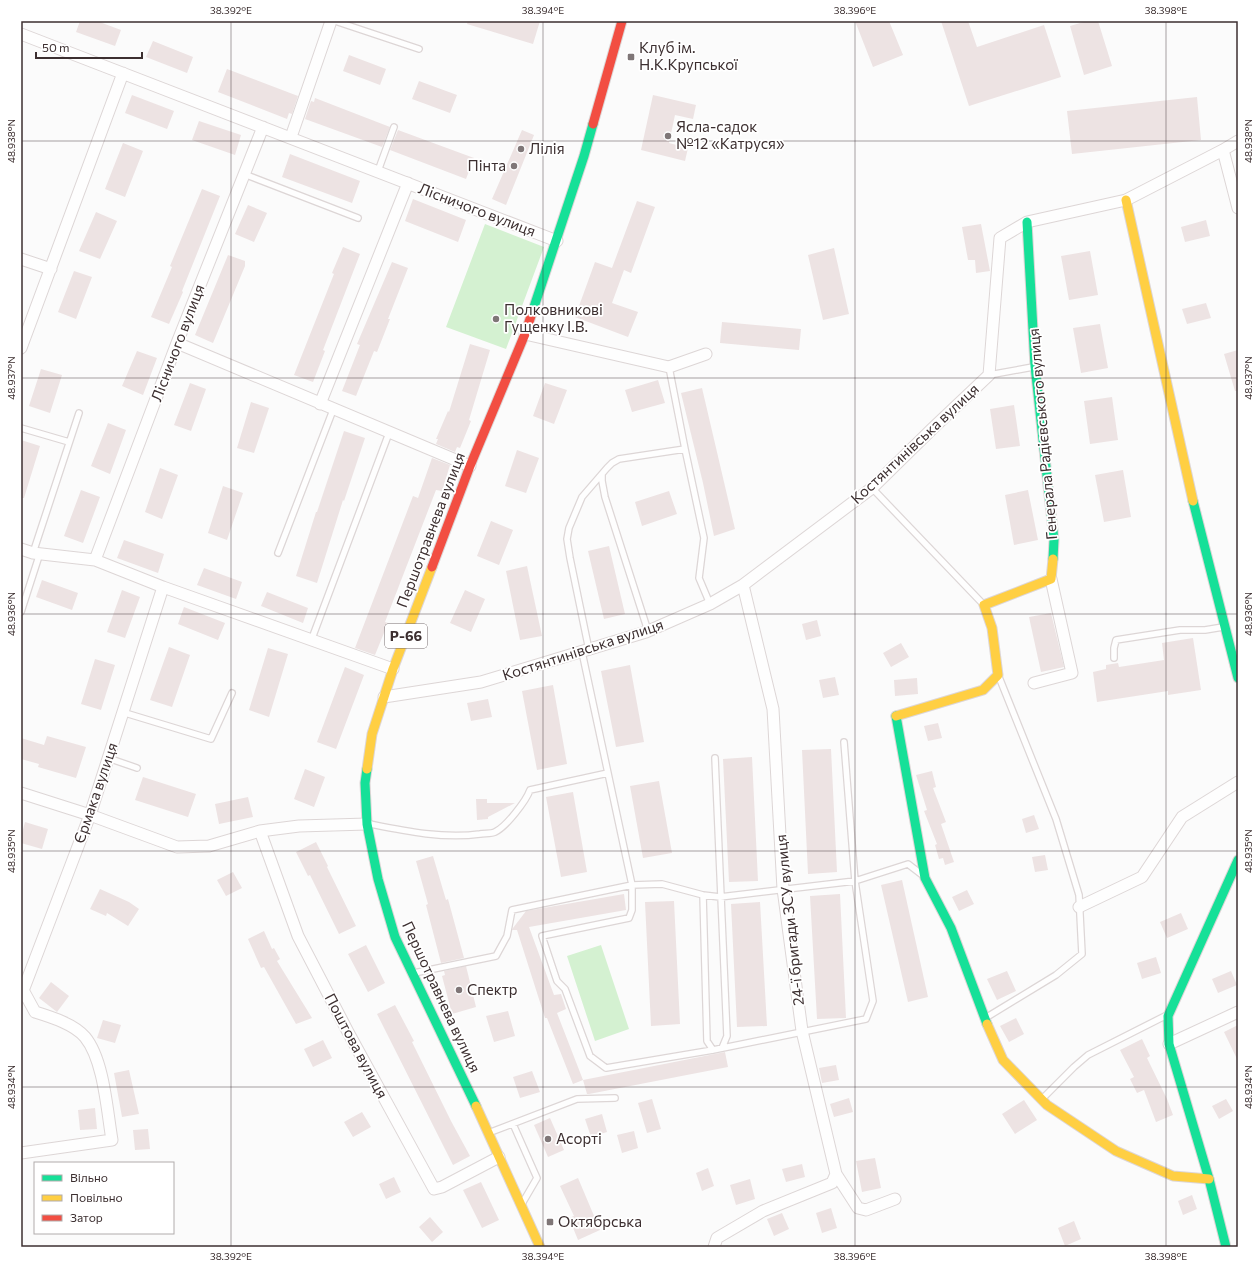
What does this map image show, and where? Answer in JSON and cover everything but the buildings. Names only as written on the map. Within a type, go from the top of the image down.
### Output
[{"type":"street","points":[[291,137],[331,21]]},
{"type":"street","name":"Першотравнева вулиця","points":[[540,1247],[489,1133],[395,938],[378,879],[367,824],[365,782],[372,734],[393,669],[470,466],[526,334],[584,156],[622,21]]},
{"type":"street","name":"Лісничого вулиця","points":[[21,34],[557,241]]},
{"type":"street","points":[[21,348],[123,73]]},
{"type":"street","name":"Лісничого вулиця","points":[[95,560],[177,343],[263,127]]},
{"type":"street","name":"Костянтинівська вулиця","points":[[384,697],[481,682],[585,651],[648,631],[710,604],[743,585],[872,488],[989,375],[1000,238],[1027,222],[1126,200],[1224,150],[1238,141]]},
{"type":"street","points":[[1224,150],[1238,208]]},
{"type":"street","points":[[320,404],[408,183]]},
{"type":"street","points":[[1126,200],[1190,487],[1238,678]]},
{"type":"street","name":"Генерала Радієвського вулиця","points":[[1027,222],[1035,366],[1054,540],[1051,579]]},
{"type":"street","points":[[21,259],[51,269]]},
{"type":"street","points":[[526,334],[669,367],[706,354]]},
{"type":"street","points":[[177,343],[470,466]]},
{"type":"street","points":[[21,549],[37,553],[95,560],[163,587],[393,669]]},
{"type":"street","points":[[1034,683],[1072,674],[1051,579],[984,605],[992,628],[998,675],[984,690],[896,715],[925,878],[951,928],[985,1018],[1003,1060],[1047,1105],[1116,1151],[1173,1176],[1209,1179]]},
{"type":"street","name":"24-ї бригади ЗСУ вулиця","points":[[743,585],[773,709],[783,889],[802,1031],[836,1174],[858,1208],[866,1210],[895,1199]]},
{"type":"street","name":"Єрмака вулиця","points":[[22,993],[90,815],[163,587]]},
{"type":"street","points":[[1080,907],[1142,877],[1182,817],[1238,782]]},
{"type":"street","points":[[21,793],[90,815],[178,847],[209,846],[260,830],[299,826],[367,824]]},
{"type":"street","name":"Поштова вулиця","points":[[260,830],[298,936],[348,1032],[434,1189],[442,1187],[499,1156]]},
{"type":"street","points":[[1226,1247],[1209,1179],[1169,1044],[1169,1014],[1238,860]]},
{"type":"street","points":[[21,1153],[112,1140],[99,1064],[92,1049],[84,1036],[70,1026],[56,1018],[36,1012],[22,993]]},
{"type":"street","points":[[1169,1044],[1238,1012]]},
{"type":"street","points":[[714,1247],[717,1238],[763,1211],[832,1184],[836,1174]]},
{"type":"lane","points":[[335,21],[419,49]]},
{"type":"lane","points":[[378,171],[394,127]]},
{"type":"lane","points":[[244,174],[358,218]]},
{"type":"lane","points":[[989,375],[1035,366]]},
{"type":"lane","points":[[669,367],[704,538],[699,578],[710,604]]},
{"type":"lane","points":[[278,553],[334,410]]},
{"type":"lane","points":[[21,612],[79,413]]},
{"type":"lane","points":[[21,428],[70,442]]},
{"type":"lane","points":[[311,641],[389,433]]},
{"type":"lane","points":[[685,448],[619,459],[612,463],[582,498],[569,528],[567,539],[585,651],[608,773],[632,885],[632,910],[629,918],[542,936],[557,981],[565,989],[590,1056],[606,1068],[713,1050],[866,1019],[873,1001],[855,881],[844,742]]},
{"type":"lane","points":[[602,474],[605,496],[648,631]]},
{"type":"lane","points":[[872,488],[984,605]]},
{"type":"lane","points":[[1114,658],[1116,640],[1180,630],[1205,630],[1226,626]]},
{"type":"lane","points":[[985,1018],[1056,975],[1082,954],[1079,895],[1056,819],[998,675]]},
{"type":"lane","points":[[122,712],[211,740],[232,693]]},
{"type":"lane","points":[[108,758],[137,768]]},
{"type":"lane","points":[[714,758],[727,1036],[722,1048]]},
{"type":"lane","points":[[367,824],[408,832],[444,835],[473,835],[495,832],[509,820],[527,798],[530,790],[608,773]]},
{"type":"lane","points":[[412,973],[496,956],[507,936],[512,910],[632,885],[662,884],[703,895],[720,897],[855,881],[908,864],[925,878]]},
{"type":"lane","points":[[703,895],[708,1041],[713,1050]]},
{"type":"lane","points":[[1042,1100],[1074,1067],[1088,1056],[1169,1014]]},
{"type":"lane","points":[[489,1133],[577,1099],[615,1098]]},
{"type":"lane","points":[[513,1124],[537,1178],[521,1206]]},
{"type":"green space","points":[[485,224],[544,247],[506,349],[446,327]]},
{"type":"green space","points":[[601,945],[629,1029],[595,1041],[567,956]]},
{"type":"traffic: fast","points":[[532,313],[584,156],[593,124]]},
{"type":"traffic: fast","points":[[1027,222],[1035,366],[1054,540],[1053,559]]},
{"type":"traffic: fast","points":[[1193,501],[1238,678]]},
{"type":"traffic: fast","points":[[896,716],[925,878],[951,928],[987,1024]]},
{"type":"traffic: fast","points":[[367,769],[365,783],[367,824],[378,879],[395,937],[476,1106]]},
{"type":"traffic: fast","points":[[1226,1247],[1209,1179],[1169,1044],[1168,1016],[1238,860]]},
{"type":"traffic: slow","points":[[1126,200],[1193,501]]},
{"type":"traffic: slow","points":[[896,716],[983,690],[998,675],[992,628],[984,605],[1051,579],[1053,559]]},
{"type":"traffic: slow","points":[[367,769],[372,734],[393,669],[432,567]]},
{"type":"traffic: slow","points":[[987,1024],[1003,1060],[1047,1105],[1116,1151],[1173,1176],[1209,1179]]},
{"type":"traffic: slow","points":[[476,1106],[540,1247]]},
{"type":"traffic: jam","points":[[593,124],[622,21]]},
{"type":"traffic: jam","points":[[432,567],[470,466],[525,334],[532,313]]},
{"type":"place","name":"Клуб ім. Н.К.Крупської","points":[[631,57]]},
{"type":"place","name":"Ясла-садок №12 «Катруся»","points":[[668,136]]},
{"type":"place","name":"Лілія","points":[[521,149]]},
{"type":"place","name":"Пінта","points":[[514,166]]},
{"type":"place","name":"Полковникові Гущенку І.В.","points":[[496,319]]},
{"type":"place","name":"Спектр","points":[[459,990]]},
{"type":"place","name":"Асорті","points":[[548,1139]]},
{"type":"place","name":"Октябрська","points":[[550,1222]]}]
